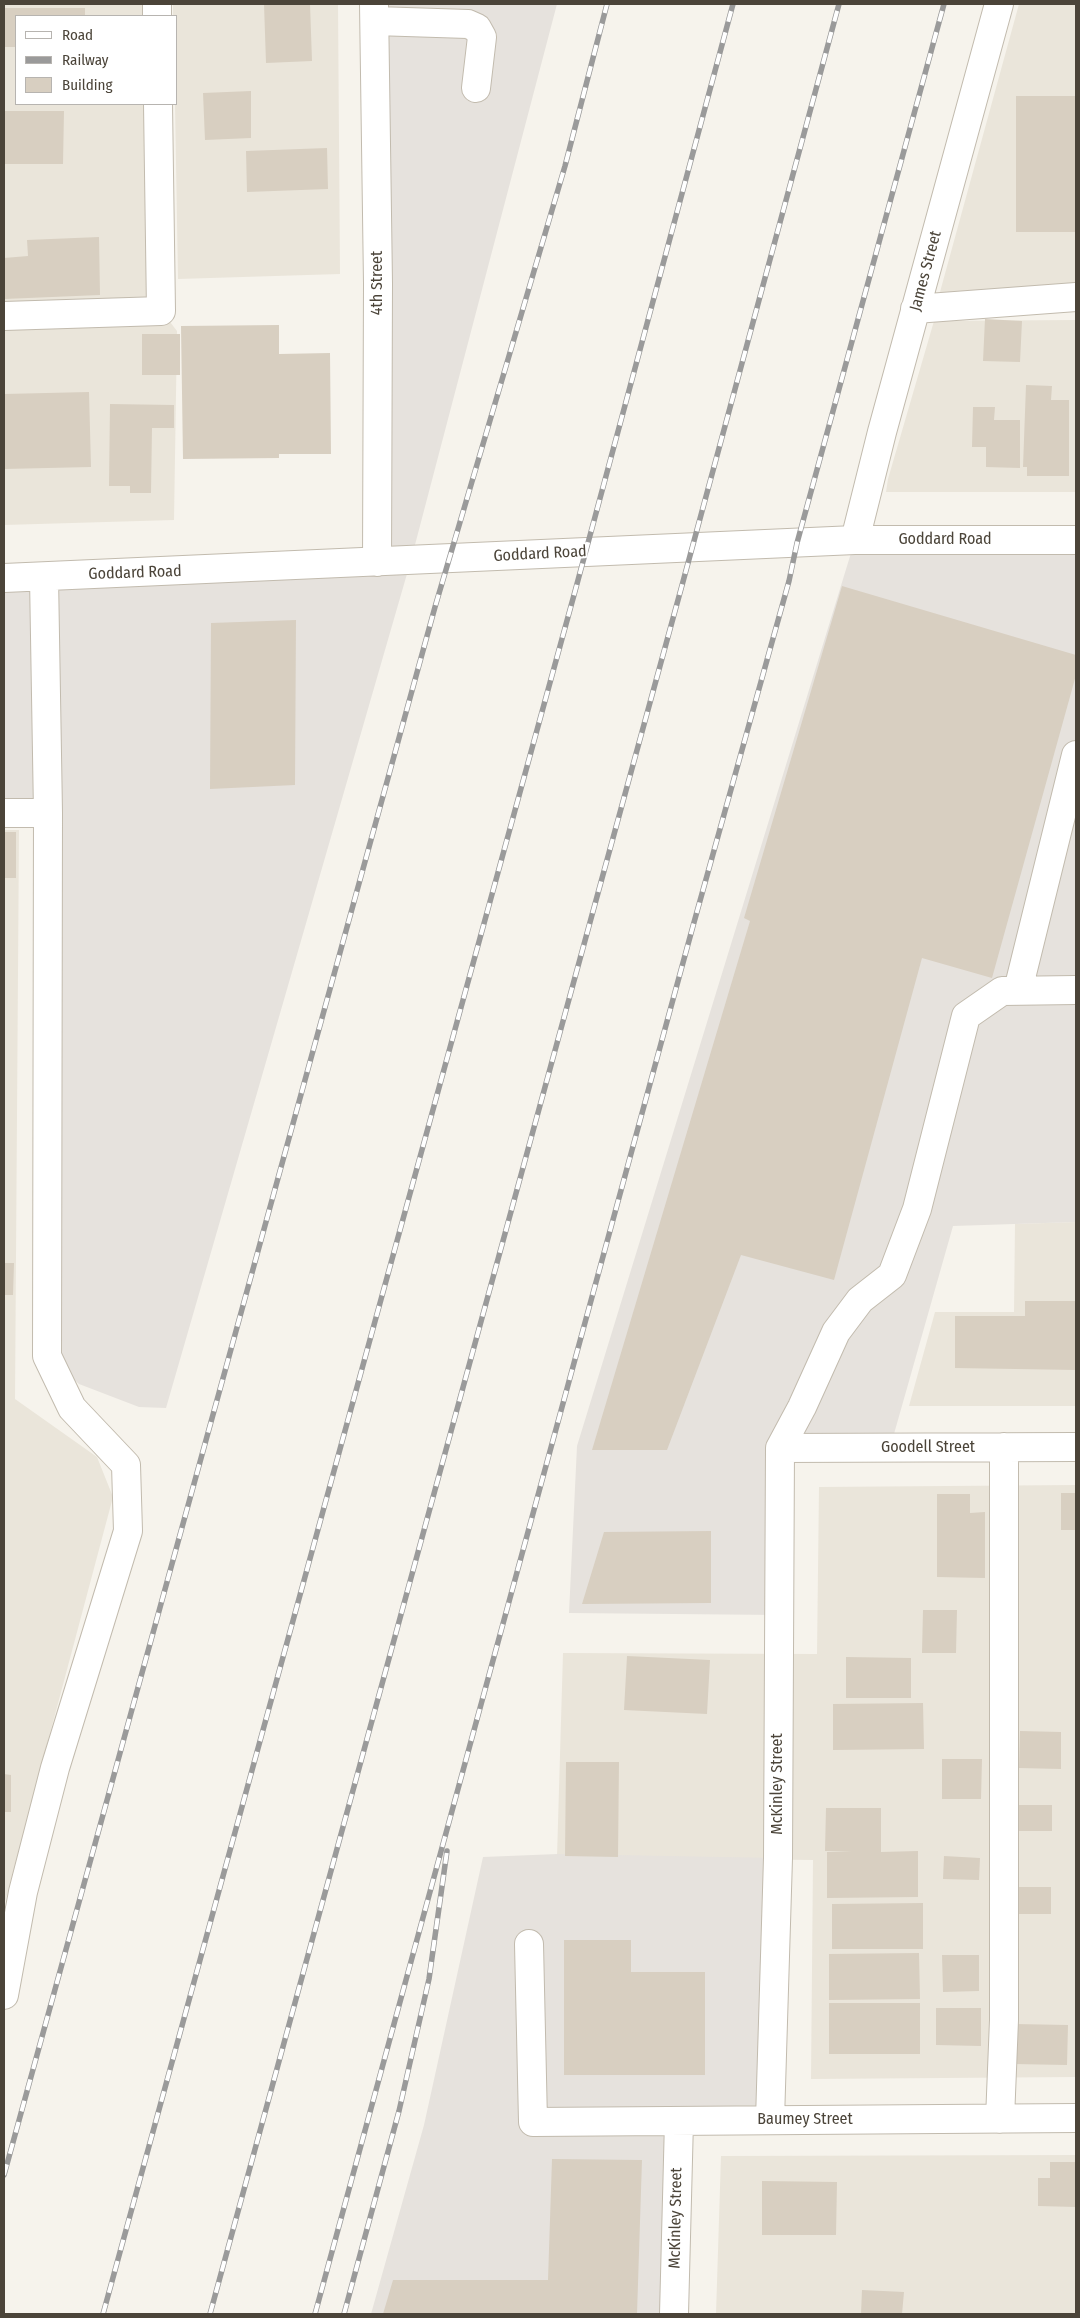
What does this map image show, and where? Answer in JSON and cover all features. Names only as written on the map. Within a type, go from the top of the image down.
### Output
[{"type":"street","name":"James Street","points":[[855,540],[915,308],[999,4]]},
{"type":"street","points":[[374,12],[468,24],[477,28],[482,37],[476,88]]},
{"type":"street","name":"4th Street","points":[[374,12],[378,284],[377,562]]},
{"type":"street","points":[[4,316],[161,311],[158,105]]},
{"type":"street","points":[[915,308],[1076,297]]},
{"type":"street","name":"Goddard Road","points":[[4,578],[855,540],[1076,540]]},
{"type":"street","points":[[4,1995],[23,1892],[55,1768],[128,1530],[126,1465],[72,1408],[47,1356],[48,813],[44,577]]},
{"type":"street","points":[[1010,991],[1076,760]]},
{"type":"street","points":[[4,813],[48,813]]},
{"type":"street","points":[[780,1448],[836,1332],[860,1300],[892,1274],[917,1209],[966,1016],[1010,991],[1076,990]]},
{"type":"street","name":"Goodell Street","points":[[780,1448],[1076,1447]]},
{"type":"street","name":"McKinley Street","points":[[770,2120],[778,1858],[780,1448]]},
{"type":"street","points":[[1000,2119],[1004,2020],[1004,1448]]},
{"type":"street","name":"Baumey Street","points":[[529,1944],[533,2122],[1076,2118]]},
{"type":"street","name":"McKinley Street","points":[[674,2314],[679,2121]]},
{"type":"shaded area","points":[[4,4],[145,4],[145,15],[15,15],[15,105],[146,105],[146,291],[177,331],[174,520],[4,525]]},
{"type":"shaded area","points":[[173,4],[338,4],[340,274],[178,279],[175,105],[178,105],[178,15],[173,15]]},
{"type":"shaded area","points":[[374,4],[557,4],[411,560],[166,1408],[139,1407],[79,1384],[47,1356],[48,814],[4,813],[4,578],[377,562]]},
{"type":"shaded area","points":[[1019,4],[1076,4],[1076,292],[940,292]]},
{"type":"shaded area","points":[[1076,320],[1076,492],[886,492],[888,479],[934,321]]},
{"type":"shaded area","points":[[855,540],[1076,540],[1076,1222],[953,1226],[890,1448],[780,1448],[779,1615],[569,1613],[577,1446]]},
{"type":"shaded area","points":[[4,830],[19,830],[15,1399],[97,1457],[113,1497],[4,1906]]},
{"type":"shaded area","points":[[1076,1222],[1076,1406],[909,1406],[935,1312],[1014,1312],[1015,1224]]},
{"type":"shaded area","points":[[1076,1485],[1076,2077],[811,2079],[813,1860],[557,1857],[563,1653],[817,1654],[819,1487]]},
{"type":"shaded area","points":[[558,1854],[778,1858],[770,2120],[679,2122],[674,2314],[371,2314],[424,2125],[483,1857]]},
{"type":"shaded area","points":[[1076,2155],[1076,2314],[716,2314],[721,2156]]},
{"type":"building","points":[[264,4],[310,4],[312,61],[266,63]]},
{"type":"building","points":[[4,8],[85,8],[85,15],[15,15],[15,47],[4,47]]},
{"type":"building","points":[[251,91],[251,138],[205,140],[203,93]]},
{"type":"building","points":[[1016,96],[1076,96],[1076,232],[1016,232]]},
{"type":"building","points":[[4,111],[64,111],[63,164],[4,164]]},
{"type":"building","points":[[327,148],[328,189],[247,192],[246,151]]},
{"type":"building","points":[[99,237],[100,295],[4,299],[4,258],[28,256],[27,240]]},
{"type":"building","points":[[985,319],[1022,321],[1020,362],[983,361]]},
{"type":"building","points":[[279,325],[279,354],[330,353],[331,454],[279,454],[279,458],[183,459],[181,326]]},
{"type":"building","points":[[142,334],[180,334],[180,375],[142,375]]},
{"type":"building","points":[[1026,385],[1052,386],[1051,400],[1069,400],[1069,476],[1027,476],[1027,467],[1023,467]]},
{"type":"building","points":[[89,392],[91,467],[4,469],[4,394]]},
{"type":"building","points":[[110,404],[174,405],[174,428],[152,428],[151,493],[130,493],[130,486],[109,486]]},
{"type":"building","points":[[973,407],[995,407],[994,420],[1020,420],[1020,468],[986,467],[986,447],[972,447]]},
{"type":"building","points":[[842,586],[1076,655],[1076,675],[992,978],[922,958],[834,1280],[741,1255],[667,1450],[592,1450],[750,921],[744,918]]},
{"type":"building","points":[[296,620],[295,785],[210,789],[211,623]]},
{"type":"building","points":[[4,832],[16,832],[16,878],[4,878]]},
{"type":"building","points":[[4,1263],[14,1263],[13,1295],[4,1295]]},
{"type":"building","points":[[1025,1301],[1076,1301],[1076,1370],[955,1368],[955,1316],[1025,1316]]},
{"type":"building","points":[[1061,1493],[1076,1493],[1076,1530],[1061,1530]]},
{"type":"building","points":[[937,1494],[970,1494],[970,1513],[985,1512],[985,1578],[937,1577]]},
{"type":"building","points":[[711,1531],[711,1603],[582,1604],[604,1532]]},
{"type":"building","points":[[923,1610],[957,1610],[956,1653],[922,1653]]},
{"type":"building","points":[[627,1656],[710,1660],[707,1714],[624,1710]]},
{"type":"building","points":[[846,1657],[911,1658],[911,1698],[846,1698]]},
{"type":"building","points":[[923,1703],[924,1749],[833,1750],[833,1704]]},
{"type":"building","points":[[1020,1731],[1061,1732],[1061,1769],[1019,1768]]},
{"type":"building","points":[[942,1759],[982,1759],[981,1799],[942,1799]]},
{"type":"building","points":[[566,1762],[619,1762],[618,1857],[565,1856]]},
{"type":"building","points":[[4,1774],[11,1775],[11,1812],[4,1812]]},
{"type":"building","points":[[1018,1805],[1052,1805],[1052,1831],[1018,1831]]},
{"type":"building","points":[[826,1808],[881,1808],[881,1852],[918,1851],[918,1897],[827,1898],[827,1852],[852,1851],[825,1851]]},
{"type":"building","points":[[944,1856],[980,1858],[979,1880],[943,1879]]},
{"type":"building","points":[[1017,1887],[1051,1887],[1051,1914],[1017,1914]]},
{"type":"building","points":[[923,1903],[923,1949],[832,1949],[832,1904]]},
{"type":"building","points":[[564,1940],[631,1940],[631,1972],[705,1972],[705,2075],[564,2075]]},
{"type":"building","points":[[919,1953],[920,1999],[829,2000],[829,1954]]},
{"type":"building","points":[[942,1955],[979,1955],[979,1991],[943,1992]]},
{"type":"building","points":[[829,2003],[920,2003],[920,2054],[829,2054]]},
{"type":"building","points":[[936,2008],[981,2008],[981,2046],[936,2045]]},
{"type":"building","points":[[1014,2024],[1068,2025],[1067,2065],[1013,2064]]},
{"type":"building","points":[[552,2159],[642,2160],[637,2314],[383,2314],[393,2280],[548,2280]]},
{"type":"building","points":[[1050,2162],[1076,2162],[1076,2207],[1038,2206],[1038,2178],[1050,2178]]},
{"type":"building","points":[[762,2181],[837,2182],[836,2235],[762,2235]]},
{"type":"building","points":[[862,2290],[904,2292],[902,2314],[861,2314]]},
{"type":"railway","points":[[4,2175],[435,607],[565,166],[607,4]]},
{"type":"railway","points":[[103,2314],[574,595],[733,4]]},
{"type":"railway","points":[[210,2314],[839,4]]},
{"type":"railway","points":[[315,2314],[693,926],[789,581],[797,543],[944,4]]},
{"type":"railway","points":[[344,2314],[399,2111],[429,1979],[447,1851]]}]
